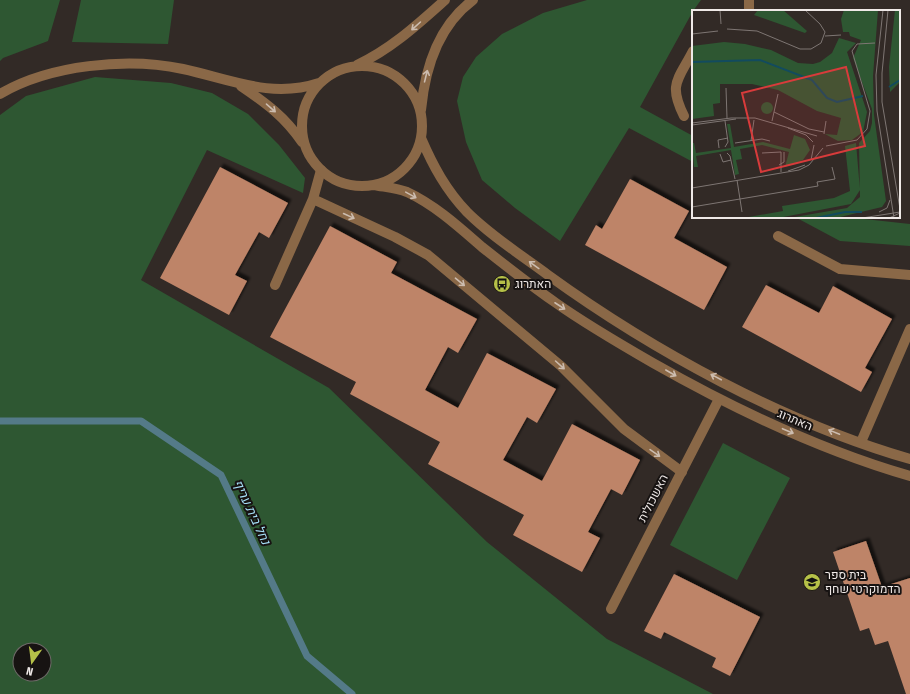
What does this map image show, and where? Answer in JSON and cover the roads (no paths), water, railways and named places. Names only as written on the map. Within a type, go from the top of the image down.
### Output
[{"type":"street","points":[[353,67],[376,56],[395,44],[445,0]]},
{"type":"street","points":[[239,85],[267,104],[290,124],[313,162],[327,176],[344,184],[363,187],[381,184],[398,174],[406,167],[418,149],[421,138],[420,114],[423,88],[428,69],[439,40],[449,23],[473,0]]},
{"type":"street","points":[[748,10],[749,0]]},
{"type":"street","points":[[684,116],[674,93],[676,83],[692,53]]},
{"type":"street","points":[[0,94],[16,85],[59,71],[119,64],[145,64],[181,69],[239,85],[271,89],[306,87],[320,82]]},
{"type":"street","points":[[304,146],[301,132],[301,119],[304,105],[320,82],[333,72],[353,67],[367,66],[393,74],[412,92],[420,114]]},
{"type":"street","name":"האתרוג","points":[[421,138],[443,183],[468,212],[504,244],[568,290],[612,319],[673,355],[776,408],[861,442],[910,459]]},
{"type":"street","points":[[274,285],[313,199],[321,170]]},
{"type":"street","name":"האתרוג","points":[[374,184],[406,192],[426,203],[556,304],[613,340],[719,399],[748,414],[852,457],[910,476]]},
{"type":"street","points":[[313,199],[395,237],[428,256],[561,366],[624,429],[682,472]]},
{"type":"street","points":[[778,236],[840,269],[910,275]]},
{"type":"street","points":[[861,442],[910,329]]},
{"type":"street","name":"האשכולית","points":[[610,609],[719,399]]},
{"type":"waterway","name":"נחל בית עריף","points":[[0,421],[141,421],[221,475],[307,656],[352,694]]},
{"type":"place","name":"האתרוג","points":[[502,284]]},
{"type":"place","name":"בית ספר הדמוקרטי שחף","points":[[812,582]]}]
